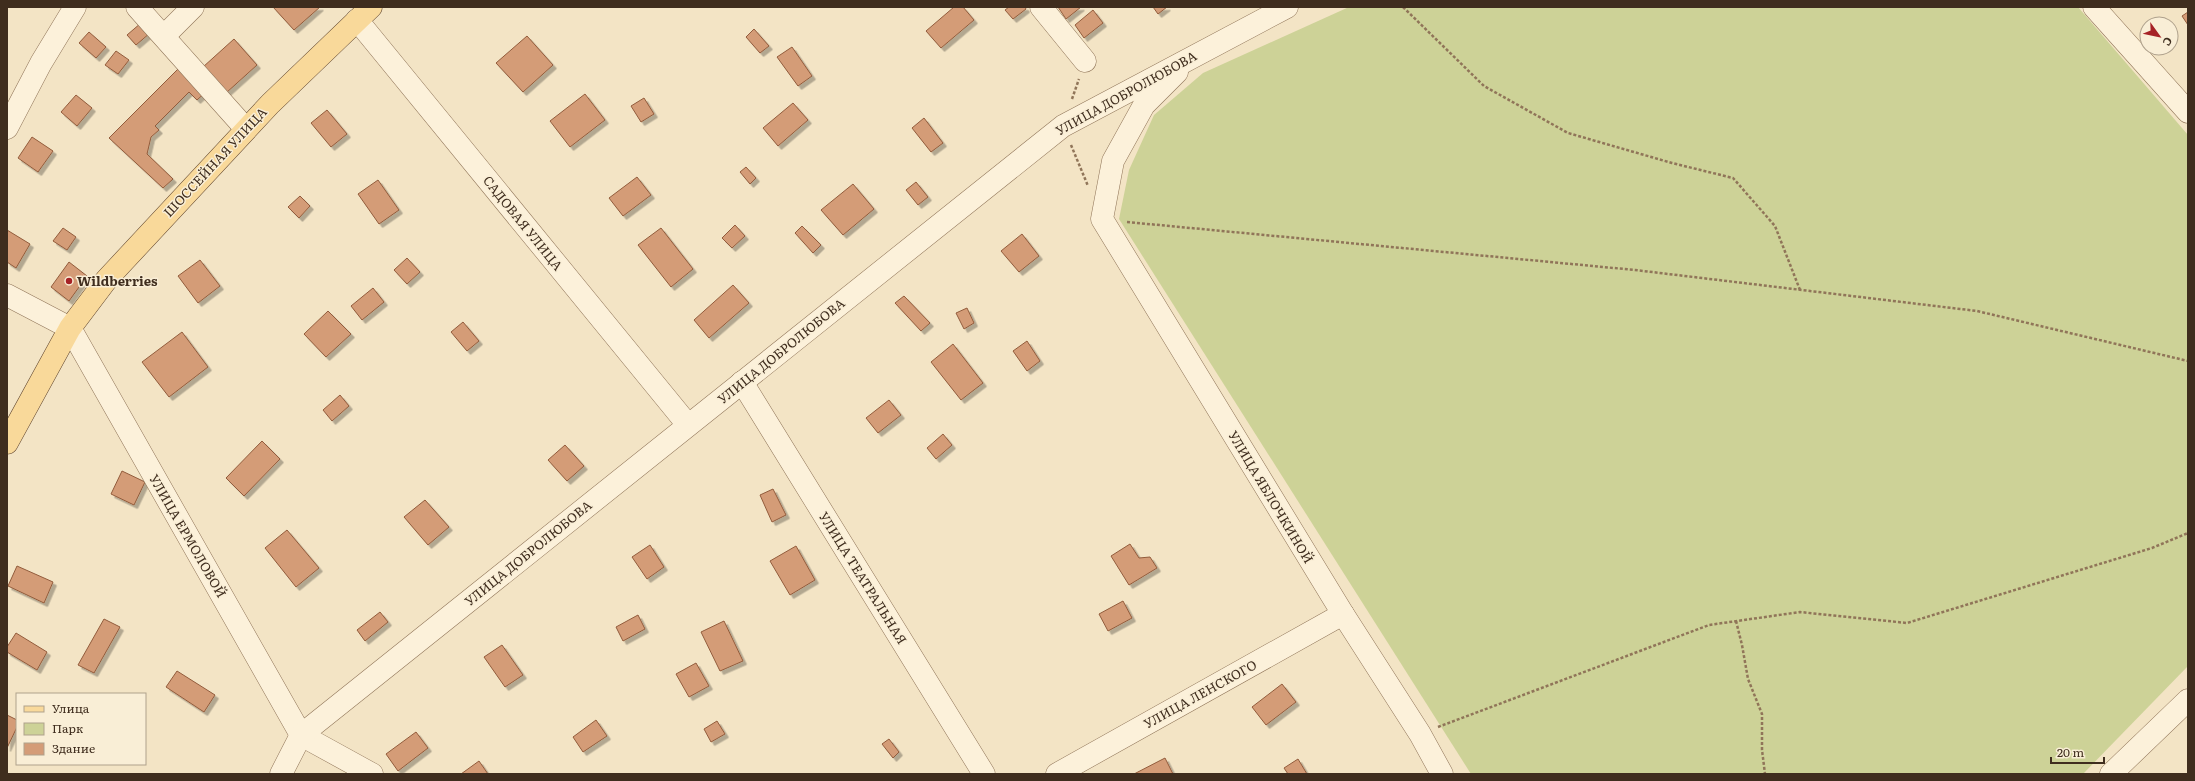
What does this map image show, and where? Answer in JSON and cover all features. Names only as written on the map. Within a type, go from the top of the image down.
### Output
[{"type":"main road","name":"ШОССЕЙНАЯ УЛИЦА","points":[[7,443],[70,328],[131,253],[246,129],[364,14]]},
{"type":"street","points":[[7,128],[41,63],[76,7]]},
{"type":"street","points":[[137,7],[246,129]]},
{"type":"street","points":[[164,36],[193,7]]},
{"type":"street","points":[[1041,7],[1085,61]]},
{"type":"street","name":"УЛИЦА ДОБРОЛЮБОВА","points":[[301,735],[1063,126],[1287,7]]},
{"type":"street","points":[[2094,7],[2188,112]]},
{"type":"street","name":"САДОВАЯ УЛИЦА","points":[[364,14],[688,425]]},
{"type":"street","points":[[1102,219],[1113,161],[1144,105],[1193,56]]},
{"type":"street","name":"УЛИЦА ЯБЛОЧКИНОЙ","points":[[1102,219],[1343,614],[1420,734],[1442,774]]},
{"type":"street","points":[[7,294],[70,328]]},
{"type":"street","name":"УЛИЦА ЕРМОЛОВОЙ","points":[[70,328],[301,735]]},
{"type":"street","name":"УЛИЦА ТЕАТРАЛЬНАЯ","points":[[742,382],[984,774]]},
{"type":"street","name":"УЛИЦА ЛЕНСКОГО","points":[[1057,774],[1343,614]]},
{"type":"street","points":[[2111,774],[2188,700]]},
{"type":"street","points":[[281,774],[301,735],[372,774]]},
{"type":"path","points":[[1403,7],[1484,86],[1568,133],[1672,163],[1733,178],[1775,226],[1800,290]]},
{"type":"path","points":[[1102,219],[1635,270],[1977,312],[2188,361]]},
{"type":"path","points":[[1420,734],[1709,625],[1800,612],[1907,623],[2152,548],[2188,533]]},
{"type":"path","points":[[1736,621],[1748,679],[1762,714],[1762,750],[1765,774]]},
{"type":"green space","points":[[1349,7],[2078,7],[2188,135],[2188,666],[2083,774],[1471,774],[1119,219],[1129,170],[1154,115],[1203,73]]},
{"type":"building","points":[[273,7],[320,7],[294,30]]},
{"type":"building","points":[[954,7],[963,7],[974,20],[941,48],[926,31]]},
{"type":"building","points":[[1009,7],[1025,7],[1026,9],[1013,19],[1005,10]]},
{"type":"building","points":[[1058,7],[1081,7],[1066,19]]},
{"type":"building","points":[[1153,7],[1167,7],[1158,14]]},
{"type":"building","points":[[1093,10],[1103,23],[1084,38],[1075,25]]},
{"type":"building","points":[[2188,12],[2188,25],[2182,16]]},
{"type":"building","points":[[141,23],[150,33],[136,45],[127,35]]},
{"type":"building","points":[[754,29],[769,46],[760,53],[746,37]]},
{"type":"building","points":[[89,32],[106,47],[96,58],[79,43]]},
{"type":"building","points":[[527,36],[553,65],[523,92],[496,63]]},
{"type":"building","points":[[234,39],[257,65],[226,93],[203,67]]},
{"type":"building","points":[[792,47],[812,76],[798,86],[777,57]]},
{"type":"building","points":[[116,51],[129,60],[118,74],[105,65]]},
{"type":"building","points":[[181,66],[207,91],[197,100],[189,92],[155,126],[159,130],[151,137],[147,154],[173,179],[163,188],[109,138]]},
{"type":"building","points":[[585,94],[605,120],[570,147],[550,121]]},
{"type":"building","points":[[76,95],[92,108],[77,126],[61,112]]},
{"type":"building","points":[[644,98],[654,114],[641,122],[631,106]]},
{"type":"building","points":[[793,103],[808,120],[778,146],[763,128]]},
{"type":"building","points":[[327,110],[347,134],[331,147],[311,123]]},
{"type":"building","points":[[924,118],[943,143],[931,152],[912,128]]},
{"type":"building","points":[[32,137],[53,151],[38,172],[18,158]]},
{"type":"building","points":[[746,167],[756,178],[750,184],[740,172]]},
{"type":"building","points":[[637,177],[651,195],[623,216],[609,198]]},
{"type":"building","points":[[378,180],[399,210],[379,224],[358,194]]},
{"type":"building","points":[[916,182],[928,197],[918,205],[906,190]]},
{"type":"building","points":[[853,184],[874,209],[843,235],[821,210]]},
{"type":"building","points":[[300,196],[310,206],[299,218],[288,207]]},
{"type":"building","points":[[735,225],[745,236],[732,248],[722,238]]},
{"type":"building","points":[[802,226],[821,245],[813,253],[795,233]]},
{"type":"building","points":[[63,228],[76,237],[67,250],[53,241]]},
{"type":"building","points":[[661,228],[693,269],[671,287],[638,245]]},
{"type":"building","points":[[7,230],[30,244],[16,268],[7,262]]},
{"type":"building","points":[[1022,234],[1039,256],[1019,272],[1001,251]]},
{"type":"building","points":[[407,258],[420,272],[407,284],[394,270]]},
{"type":"building","points":[[200,260],[220,286],[198,303],[178,276]]},
{"type":"building","name":"Wildberries","points":[[69,262],[87,276],[69,301],[51,287]]},
{"type":"building","points":[[733,285],[749,303],[709,338],[694,320]]},
{"type":"building","points":[[373,288],[384,302],[362,320],[351,306]]},
{"type":"building","points":[[904,296],[930,323],[921,331],[895,303]]},
{"type":"building","points":[[967,308],[974,323],[964,329],[956,313]]},
{"type":"building","points":[[328,311],[351,334],[326,357],[304,334]]},
{"type":"building","points":[[463,322],[479,341],[467,351],[451,332]]},
{"type":"building","points":[[182,332],[208,367],[169,397],[142,362]]},
{"type":"building","points":[[1027,341],[1040,361],[1027,371],[1013,351]]},
{"type":"building","points":[[953,344],[983,383],[961,400],[931,362]]},
{"type":"building","points":[[340,395],[349,406],[332,421],[323,410]]},
{"type":"building","points":[[889,400],[901,415],[878,433],[866,418]]},
{"type":"building","points":[[943,434],[952,445],[936,459],[927,448]]},
{"type":"building","points":[[262,441],[280,459],[244,496],[226,478]]},
{"type":"building","points":[[565,445],[584,466],[567,481],[548,460]]},
{"type":"building","points":[[122,471],[145,482],[134,505],[111,494]]},
{"type":"building","points":[[773,489],[786,515],[772,522],[760,495]]},
{"type":"building","points":[[425,500],[449,527],[428,545],[404,517]]},
{"type":"building","points":[[287,530],[319,568],[296,587],[265,548]]},
{"type":"building","points":[[1130,544],[1139,558],[1150,557],[1157,568],[1129,585],[1111,556]]},
{"type":"building","points":[[650,545],[664,567],[647,579],[632,557]]},
{"type":"building","points":[[796,546],[815,580],[790,595],[770,561]]},
{"type":"building","points":[[17,566],[53,582],[44,603],[8,586]]},
{"type":"building","points":[[1123,601],[1132,618],[1108,631],[1099,614]]},
{"type":"building","points":[[380,612],[388,622],[365,641],[357,630]]},
{"type":"building","points":[[638,615],[645,629],[623,641],[616,627]]},
{"type":"building","points":[[104,619],[120,627],[94,673],[78,665]]},
{"type":"building","points":[[724,621],[743,661],[720,671],[701,632]]},
{"type":"building","points":[[16,633],[47,652],[37,670],[7,652],[7,647]]},
{"type":"building","points":[[502,645],[523,675],[505,687],[484,657]]},
{"type":"building","points":[[696,663],[709,686],[689,697],[676,674]]},
{"type":"building","points":[[177,671],[215,695],[204,712],[166,687]]},
{"type":"building","points":[[1282,684],[1296,702],[1266,725],[1252,707]]},
{"type":"building","points":[[7,715],[16,720],[16,729],[7,748]]},
{"type":"building","points":[[596,720],[607,736],[583,752],[573,737]]},
{"type":"building","points":[[717,721],[725,734],[711,742],[704,729]]},
{"type":"building","points":[[416,732],[428,748],[398,771],[386,754]]},
{"type":"building","points":[[889,739],[899,752],[893,758],[882,744]]},
{"type":"building","points":[[1165,758],[1173,774],[1134,774]]},
{"type":"building","points":[[1298,759],[1307,774],[1288,774],[1284,768]]},
{"type":"building","points":[[479,761],[488,774],[461,774]]},
{"type":"place","name":"Wildberries","points":[[69,281]]}]
